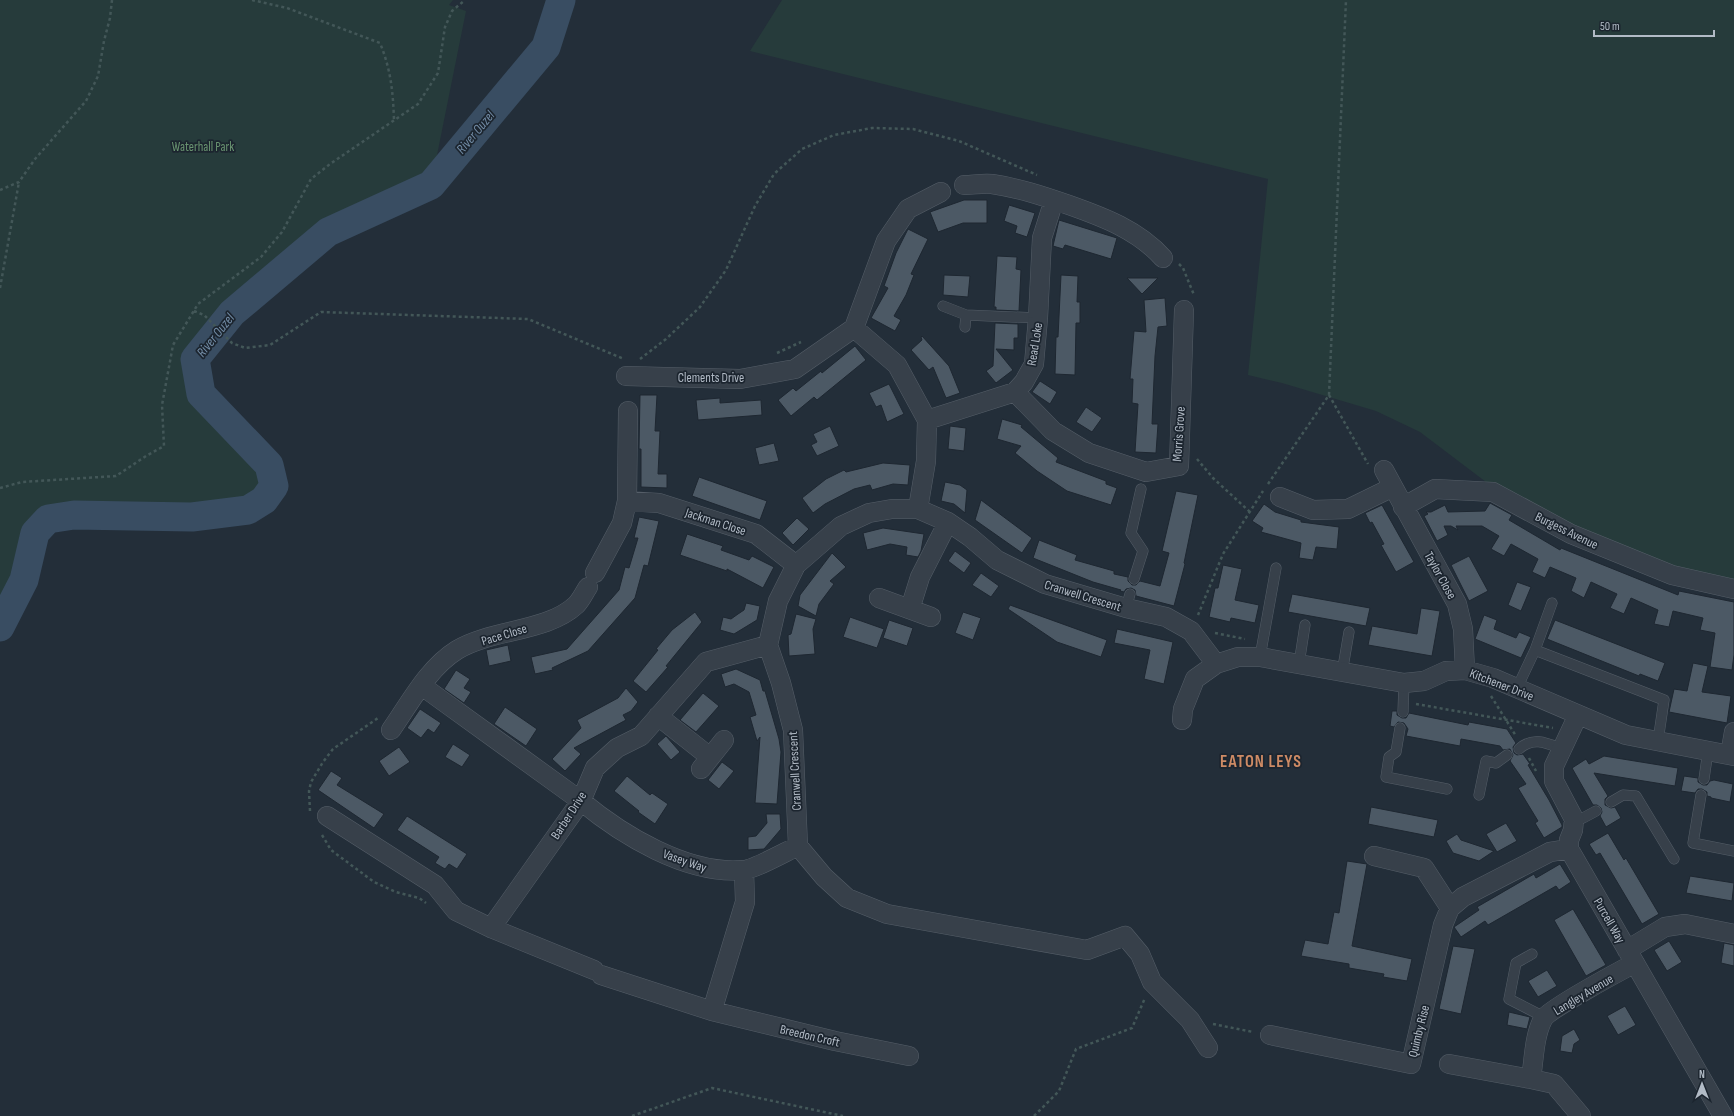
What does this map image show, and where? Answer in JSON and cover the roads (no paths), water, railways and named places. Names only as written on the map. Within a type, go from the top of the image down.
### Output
[{"type":"street","points":[[964,185],[991,184],[1031,191],[1107,218],[1171,260]]},
{"type":"street","points":[[918,509],[926,461],[927,420],[897,365],[854,328],[886,241],[908,209],[941,192]]},
{"type":"street","name":"Read Loke","points":[[1015,392],[1024,382],[1034,364],[1042,238],[1054,200]]},
{"type":"street","name":"Morris Grove","points":[[1015,392],[1053,431],[1089,453],[1146,472],[1179,466],[1189,303]]},
{"type":"street","name":"Clements Drive","points":[[630,370],[740,379],[794,368],[854,328]]},
{"type":"street","points":[[927,420],[1015,392]]},
{"type":"street","points":[[627,501],[628,411]]},
{"type":"street","name":"Taylor Close","points":[[1377,468],[1393,487],[1457,604],[1463,629],[1465,670]]},
{"type":"street","points":[[1280,498],[1313,510],[1348,509],[1393,487]]},
{"type":"street","name":"Burgess Avenue","points":[[1403,507],[1435,489],[1493,492],[1571,534],[1672,575],[1734,588]]},
{"type":"street","name":"Jackman Close","points":[[627,501],[659,503],[756,534],[796,565]]},
{"type":"street","name":"Pace Close","points":[[386,722],[422,686],[437,666],[458,650],[491,636],[558,618],[577,604],[622,523],[627,501]]},
{"type":"street","name":"Cranwell Crescent","points":[[798,846],[793,730],[781,683],[768,645],[778,601],[796,565],[841,526],[869,513],[892,509],[918,509],[948,522],[970,537],[997,560],[1045,584],[1128,601],[1191,631],[1216,664]]},
{"type":"street","points":[[910,609],[920,577],[948,522]]},
{"type":"street","points":[[879,598],[931,617]]},
{"type":"street","name":"Barber Drive","points":[[491,928],[581,801],[594,768],[617,748],[641,736],[706,662],[768,645]]},
{"type":"street","name":"Kitchener Drive","points":[[1182,720],[1183,709],[1195,679],[1216,664],[1238,657],[1260,657],[1404,683],[1424,681],[1446,671],[1465,670],[1493,678],[1626,735],[1732,756]]},
{"type":"street","points":[[422,686],[581,801]]},
{"type":"street","points":[[1374,856],[1424,868],[1450,908],[1463,897],[1550,852],[1569,849],[1569,840],[1573,830],[1574,819],[1554,781],[1554,766],[1578,715]]},
{"type":"street","points":[[658,716],[705,763],[724,740]]},
{"type":"street","points":[[1732,756],[1734,732]]},
{"type":"street","name":"Vasey Way","points":[[581,801],[601,818],[651,848],[710,870],[744,870],[798,846]]},
{"type":"street","points":[[320,821],[435,885],[456,911],[491,928]]},
{"type":"street","points":[[798,846],[824,877],[847,898],[887,914],[1058,946],[1087,950],[1125,936],[1140,954],[1152,982],[1190,1020],[1208,1048]]},
{"type":"street","name":"Purcell Way","points":[[1569,849],[1723,1116]]},
{"type":"street","points":[[712,1011],[745,902],[744,870]]},
{"type":"street","name":"Quimby Rise","points":[[1270,1035],[1411,1064],[1443,926],[1450,908]]},
{"type":"street","name":"Langley Avenue","points":[[1530,1079],[1538,1030],[1544,1017],[1631,956],[1665,927],[1685,924],[1734,934]]},
{"type":"street","name":"Breedon Croft","points":[[491,928],[597,973],[712,1011],[835,1041],[909,1056]]},
{"type":"street","points":[[1449,1064],[1554,1084],[1581,1116]]},
{"type":"lane","points":[[943,306],[966,315],[1038,318]]},
{"type":"lane","points":[[965,327],[966,315]]},
{"type":"lane","points":[[1134,579],[1143,551],[1131,533],[1141,489]]},
{"type":"lane","points":[[1260,657],[1276,568]]},
{"type":"lane","points":[[1517,688],[1535,650],[1552,603]]},
{"type":"lane","points":[[1299,664],[1305,625]]},
{"type":"lane","points":[[1342,673],[1349,632]]},
{"type":"lane","points":[[1535,650],[1664,700],[1658,741]]},
{"type":"lane","points":[[1403,712],[1405,702],[1404,683]]},
{"type":"lane","points":[[1400,728],[1396,752],[1389,757],[1386,777],[1447,789]]},
{"type":"lane","points":[[1520,747],[1531,742],[1542,741],[1562,749]]},
{"type":"lane","points":[[1704,779],[1708,751]]},
{"type":"lane","points":[[1479,795],[1486,761],[1496,764],[1507,756]]},
{"type":"lane","points":[[1611,802],[1623,795],[1636,796],[1674,859]]},
{"type":"lane","points":[[1701,795],[1693,843],[1734,851]]},
{"type":"lane","points":[[1574,819],[1583,818],[1596,811]]},
{"type":"lane","points":[[1532,954],[1516,963],[1509,999],[1544,1017]]},
{"type":"waterway","name":"River Ouzel","points":[[0,627],[24,580],[35,533],[48,519],[74,515],[192,517],[248,510],[264,500],[274,486],[269,465],[201,394],[195,359],[232,313],[328,232],[431,185],[546,47],[561,0]]},
{"type":"district","name":"EATON LEYS","points":[[1261,761]]},
{"type":"park label","name":"Waterhall Park","points":[[203,146]]}]
